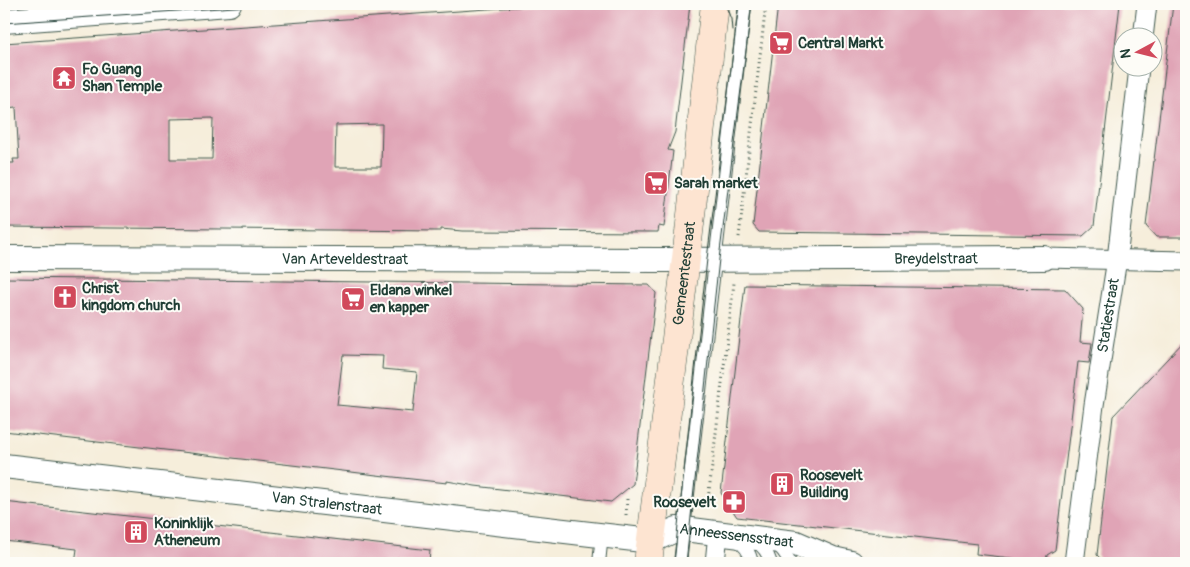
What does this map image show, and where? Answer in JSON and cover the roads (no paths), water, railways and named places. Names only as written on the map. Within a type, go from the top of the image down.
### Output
[{"type":"main road","name":"Gemeentestraat","points":[[649,552],[686,259],[715,4]]},
{"type":"street","points":[[4,21],[229,4]]},
{"type":"street","points":[[1144,28],[1147,4]]},
{"type":"street","name":"Statiestraat","points":[[1074,563],[1094,405],[1117,259],[1139,78]]},
{"type":"street","name":"Van Arteveldestraat","points":[[4,258],[686,259]]},
{"type":"street","name":"Breydelstraat","points":[[686,259],[1044,258],[1186,261]]},
{"type":"street","name":"Van Stralenstraat","points":[[4,466],[602,535],[649,552]]},
{"type":"street","name":"Anneessensstraat","points":[[649,552],[677,529],[796,543],[851,563]]},
{"type":"street","points":[[715,563],[730,536]]},
{"type":"lane","name":"Gemeentestraat","points":[[680,563],[730,536],[725,259],[745,4]]},
{"type":"lane","points":[[599,563],[602,535]]},
{"type":"lane","points":[[730,536],[742,543],[748,551],[752,563]]},
{"type":"lane","points":[[730,536],[752,539],[768,553],[771,563]]},
{"type":"lane","points":[[730,536],[772,541],[780,547],[790,563]]},
{"type":"lane","points":[[730,536],[791,544],[800,549],[808,563]]},
{"type":"tram line","points":[[4,23],[278,4]]},
{"type":"tram line","points":[[725,4],[731,19],[732,30]]},
{"type":"tram line","points":[[674,563],[707,259],[739,4]]},
{"type":"tram line","points":[[686,563],[719,259],[752,4]]},
{"type":"place","name":"Central Markt","points":[[781,43]]},
{"type":"place","name":"Fo Guang Shan Temple","points":[[64,78]]},
{"type":"place","name":"Sarah market","points":[[656,183]]},
{"type":"place","name":"Christ kingdom church","points":[[65,297]]},
{"type":"place","name":"Eldana winkel en kapper","points":[[353,299]]},
{"type":"place","name":"Roosevelt Building","points":[[782,484]]},
{"type":"place","name":"Roosevelt","points":[[734,502]]},
{"type":"place","name":"Koninklijk Atheneum","points":[[136,532]]}]
